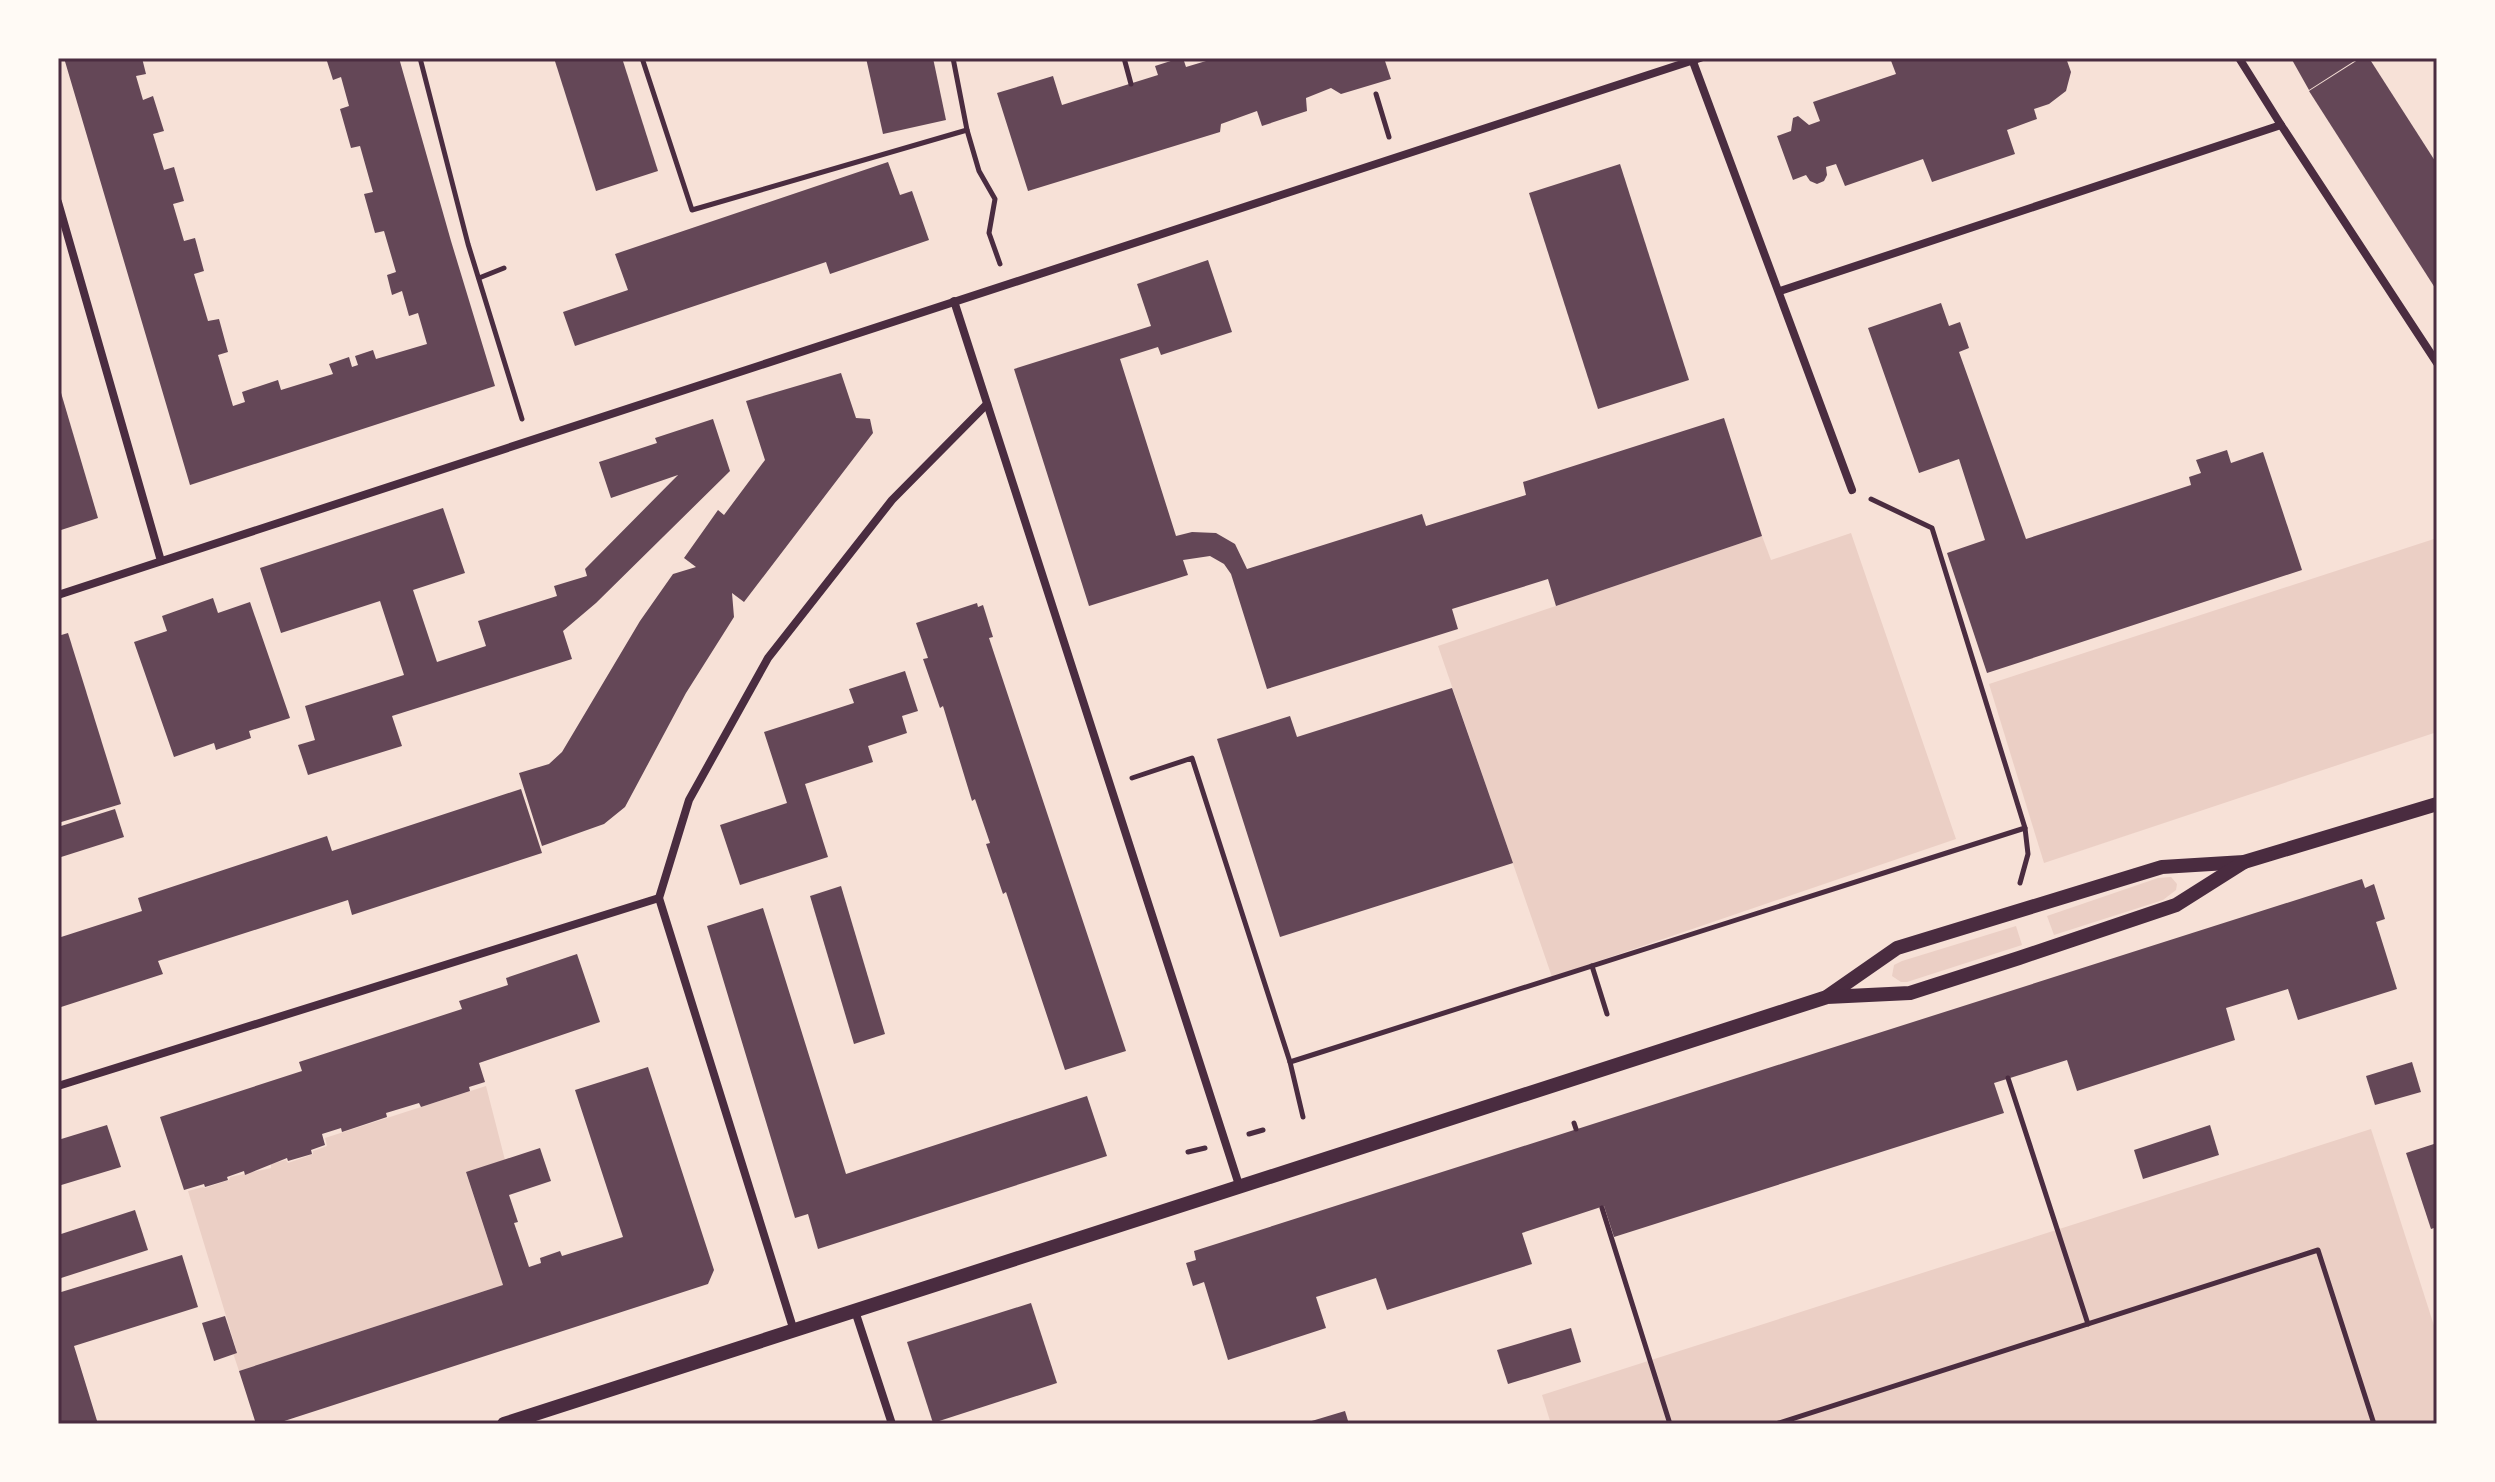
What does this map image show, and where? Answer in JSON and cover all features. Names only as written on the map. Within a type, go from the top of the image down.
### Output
[{"type":"street","points":[[2239,58],[2437,363]]},
{"type":"street","points":[[58,595],[1695,59],[1852,490]]},
{"type":"street","points":[[1780,291],[2281,125]]},
{"type":"street","points":[[58,202],[161,561]]},
{"type":"street","points":[[954,301],[1240,1188]]},
{"type":"street","points":[[794,1331],[659,898],[689,800],[768,658],[892,500],[987,404]]},
{"type":"street","points":[[1827,997],[1897,948],[2162,867],[2244,862],[2437,804]]},
{"type":"street","points":[[504,1424],[1827,997],[1910,993],[2176,905],[2244,862]]},
{"type":"street","points":[[58,1086],[659,898]]},
{"type":"street","points":[[855,1311],[892,1424]]},
{"type":"path","points":[[420,58],[479,278],[529,441]]},
{"type":"path","points":[[642,58],[692,210],[967,130]]},
{"type":"path","points":[[953,58],[967,130],[979,171],[995,199],[989,233],[1007,284]]},
{"type":"path","points":[[956,67],[962,58]]},
{"type":"path","points":[[1124,58],[1131,84]]},
{"type":"path","points":[[1376,94],[1396,157]]},
{"type":"path","points":[[479,278],[504,268]]},
{"type":"path","points":[[1852,490],[1932,528],[2025,828],[2028,854],[2020,883]]},
{"type":"path","points":[[1110,785],[1192,758],[1290,1062],[1303,1117]]},
{"type":"path","points":[[1290,1062],[2025,828]]},
{"type":"path","points":[[1592,966],[1607,1014]]},
{"type":"path","points":[[2008,1078],[2088,1324]]},
{"type":"path","points":[[1602,1208],[1670,1424]]},
{"type":"path","points":[[1776,1424],[2318,1250],[2374,1424]]},
{"type":"shaded area","points":[[1851,533],[1956,839],[1552,977],[1438,646],[1762,536],[1771,560]]},
{"type":"shaded area","points":[[2437,538],[2437,732],[2044,863],[1989,684]]},
{"type":"shaded area","points":[[2171,877],[2177,884],[2176,890],[2163,900],[2054,935],[2047,916],[2158,878]]},
{"type":"shaded area","points":[[2016,926],[2022,945],[1907,982],[1892,976],[1894,965],[1902,961]]},
{"type":"shaded area","points":[[486,1086],[505,1160],[466,1173],[503,1285],[239,1371],[232,1350],[237,1352],[188,1191],[271,1168],[271,1164],[286,1160],[288,1163],[327,1146],[325,1138]]},
{"type":"shaded area","points":[[2371,1129],[2437,1335],[2437,1424],[1551,1424],[1542,1395]]},
{"type":"building","points":[[64,58],[142,58],[146,74],[136,76],[143,100],[153,96],[164,131],[153,134],[164,170],[174,167],[184,201],[173,204],[184,241],[195,238],[204,271],[194,274],[208,321],[219,319],[228,352],[218,355],[233,406],[245,402],[242,392],[278,380],[281,390],[333,374],[329,364],[349,357],[352,367],[358,365],[355,356],[373,350],[376,359],[427,344],[418,313],[409,316],[402,291],[392,295],[387,275],[396,272],[384,231],[375,233],[364,194],[373,192],[360,146],[351,148],[340,109],[349,106],[341,77],[333,80],[326,58],[399,58],[495,386],[190,485]]},
{"type":"building","points":[[554,58],[622,58],[658,171],[596,191]]},
{"type":"building","points":[[866,58],[933,58],[946,120],[883,134]]},
{"type":"building","points":[[1183,58],[1186,67],[1206,61],[1205,58],[1384,58],[1391,79],[1341,94],[1331,88],[1306,98],[1307,111],[1262,126],[1257,111],[1221,124],[1220,132],[1028,191],[997,93],[1053,76],[1062,105],[1158,75],[1155,66]]},
{"type":"building","points":[[1890,58],[2066,58],[2071,72],[2066,91],[2049,104],[2034,109],[2037,119],[2007,130],[2015,154],[1932,182],[1923,159],[1845,186],[1836,164],[1826,167],[1824,181],[1817,184],[1806,175],[1793,180],[1777,136],[1791,131],[1793,118],[1798,116],[1809,125],[1820,121],[1813,102],[1896,74]]},
{"type":"building","points":[[2291,58],[2359,58],[2309,90]]},
{"type":"building","points":[[2361,58],[2369,58],[2437,164],[2437,291],[2309,91]]},
{"type":"building","points":[[888,162],[900,195],[912,191],[929,240],[830,274],[826,262],[575,346],[563,312],[628,290],[615,254]]},
{"type":"building","points":[[1620,164],[1689,380],[1598,409],[1529,193]]},
{"type":"building","points":[[1208,260],[1232,332],[1161,355],[1158,347],[1120,359],[1176,536],[1192,532],[1216,533],[1235,544],[1247,569],[1422,514],[1426,526],[1526,495],[1523,482],[1724,418],[1762,536],[1556,606],[1548,579],[1452,609],[1458,629],[1267,689],[1231,574],[1224,564],[1210,556],[1183,560],[1188,575],[1089,606],[1014,369],[1151,326],[1137,284]]},
{"type":"building","points":[[1941,303],[1949,326],[1960,322],[1969,348],[1959,352],[2026,539],[2191,485],[2189,477],[2201,473],[2196,460],[2227,450],[2231,463],[2263,452],[2302,570],[1987,673],[1947,553],[1985,540],[1959,459],[1919,473],[1868,328]]},
{"type":"building","points":[[841,373],[856,418],[870,419],[873,433],[744,602],[732,593],[734,617],[686,693],[625,807],[604,824],[542,846],[519,773],[549,764],[562,752],[640,621],[673,574],[696,567],[684,558],[718,510],[724,515],[765,460],[746,401]]},
{"type":"building","points":[[58,387],[98,518],[58,531]]},
{"type":"building","points":[[713,419],[730,471],[596,603],[563,631],[572,659],[392,716],[402,746],[308,775],[298,745],[315,740],[305,706],[404,675],[380,601],[281,633],[260,568],[443,508],[465,573],[413,590],[437,662],[486,646],[478,621],[557,596],[554,586],[587,576],[585,569],[678,475],[611,498],[599,462],[657,443],[655,438]]},
{"type":"building","points":[[213,598],[218,613],[250,602],[290,718],[249,731],[251,738],[216,750],[214,743],[174,757],[134,642],[167,631],[162,616]]},
{"type":"building","points":[[977,603],[978,607],[983,605],[993,637],[989,638],[1126,1051],[1065,1070],[1006,892],[1003,894],[986,844],[990,843],[975,799],[972,801],[943,706],[940,708],[923,659],[928,658],[916,623]]},
{"type":"building","points":[[68,633],[121,804],[58,823],[58,636]]},
{"type":"building","points":[[905,671],[918,711],[902,716],[907,733],[868,746],[873,762],[805,784],[828,857],[740,885],[720,825],[787,803],[764,732],[854,703],[849,689]]},
{"type":"building","points":[[1452,688],[1513,863],[1280,937],[1217,739],[1290,716],[1297,737]]},
{"type":"building","points":[[521,789],[542,853],[352,915],[348,900],[158,961],[163,974],[58,1008],[58,938],[142,911],[138,898],[327,836],[332,851]]},
{"type":"building","points":[[115,809],[124,837],[58,858],[58,827]]},
{"type":"building","points":[[2362,879],[2365,888],[2374,884],[2385,919],[2376,922],[2397,989],[2298,1020],[2288,989],[2226,1008],[2235,1040],[2077,1091],[2067,1060],[1994,1083],[2004,1113],[1614,1237],[1604,1206],[1522,1233],[1532,1264],[1387,1310],[1376,1278],[1316,1297],[1326,1328],[1228,1360],[1204,1282],[1193,1286],[1186,1263],[1196,1260],[1194,1251]]},
{"type":"building","points":[[841,886],[885,1034],[854,1044],[810,896]]},
{"type":"building","points":[[763,908],[846,1174],[1087,1096],[1107,1156],[818,1249],[808,1214],[795,1218],[707,926]]},
{"type":"building","points":[[577,954],[600,1022],[479,1063],[485,1082],[469,1087],[470,1091],[421,1107],[419,1103],[386,1113],[387,1117],[342,1132],[341,1128],[322,1134],[325,1145],[311,1150],[312,1154],[288,1161],[287,1158],[245,1175],[244,1171],[227,1177],[228,1180],[184,1190],[160,1117],[302,1071],[299,1062],[462,1009],[459,1001],[508,985],[506,978]]},
{"type":"building","points":[[2412,1062],[2421,1092],[2375,1105],[2366,1076]]},
{"type":"building","points":[[648,1067],[714,1270],[708,1284],[275,1424],[256,1424],[239,1371],[503,1285],[466,1172],[540,1148],[551,1181],[509,1195],[518,1222],[514,1223],[529,1267],[541,1263],[540,1258],[560,1251],[562,1256],[623,1237],[575,1090]]},
{"type":"building","points":[[107,1125],[121,1167],[58,1186],[58,1140]]},
{"type":"building","points":[[2210,1125],[2219,1155],[2143,1179],[2134,1150]]},
{"type":"building","points":[[2437,1143],[2437,1227],[2431,1229],[2406,1153]]},
{"type":"building","points":[[135,1210],[148,1250],[58,1279],[58,1235]]},
{"type":"building","points":[[182,1255],[198,1307],[74,1346],[98,1424],[58,1424],[58,1293]]},
{"type":"building","points":[[1031,1303],[1057,1383],[933,1423],[907,1342]]},
{"type":"building","points":[[225,1316],[237,1353],[214,1361],[202,1323]]},
{"type":"building","points":[[1571,1328],[1581,1362],[1508,1384],[1497,1350]]},
{"type":"building","points":[[1345,1411],[1349,1424],[1305,1424],[1305,1423]]}]
